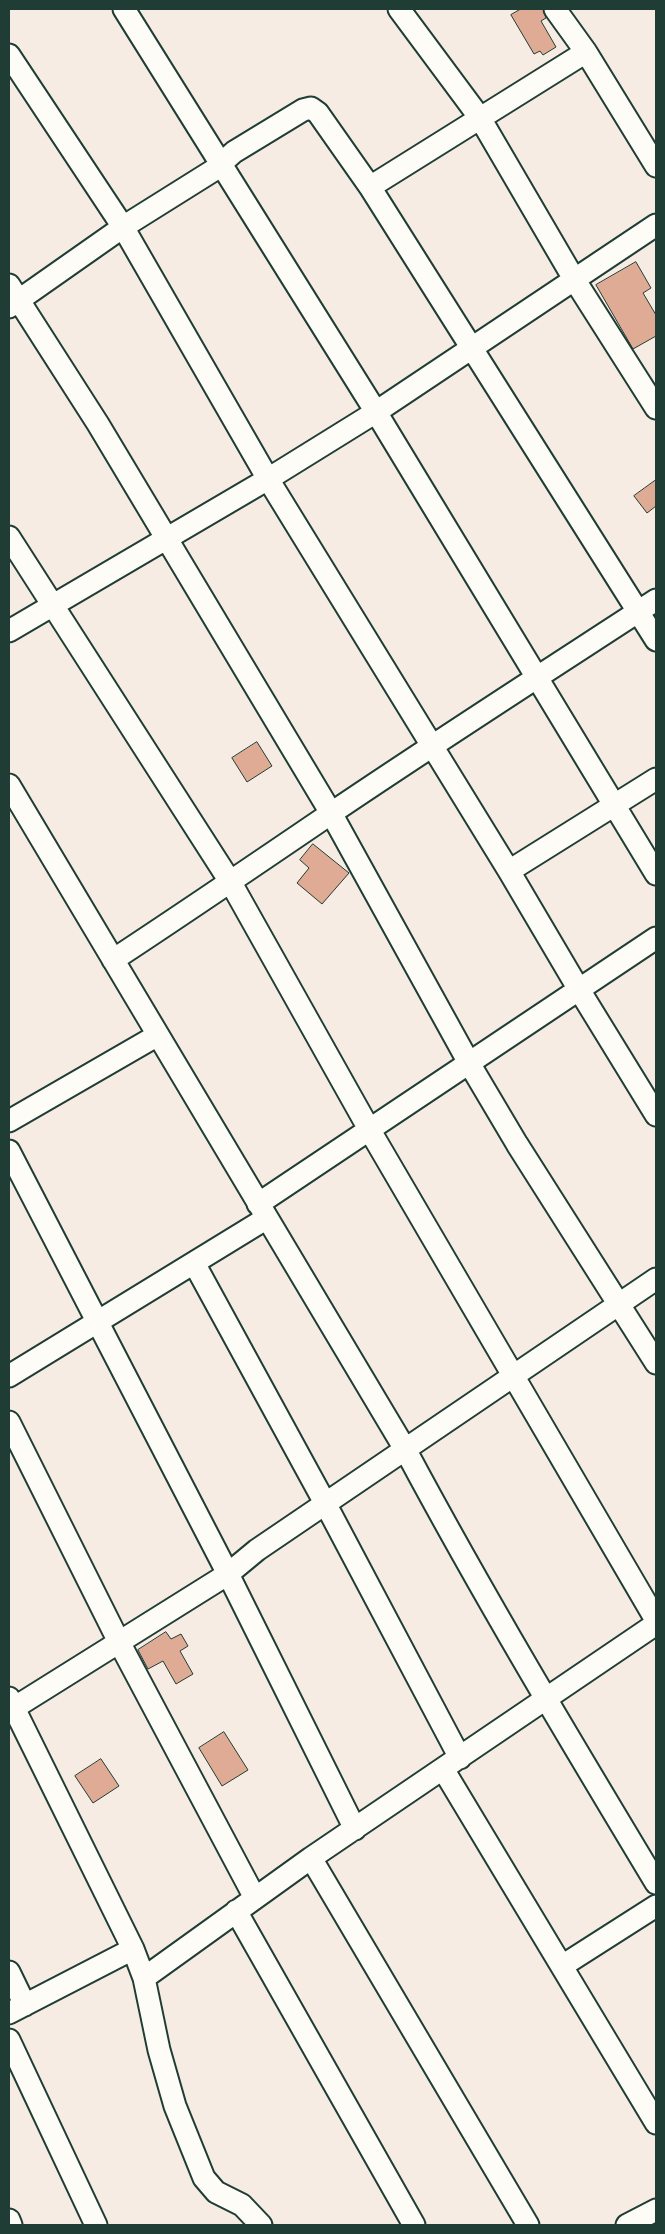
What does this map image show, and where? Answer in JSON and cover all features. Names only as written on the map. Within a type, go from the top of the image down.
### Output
[{"type":"street","points":[[124,9],[376,412],[656,874]]},
{"type":"street","points":[[399,9],[480,118],[574,279],[656,408]]},
{"type":"street","points":[[555,9],[586,52],[656,166]]},
{"type":"street","points":[[370,187],[586,52]]},
{"type":"street","points":[[9,55],[123,227],[268,479],[509,871],[656,1115]]},
{"type":"street","points":[[656,640],[648,605],[471,348],[370,187],[318,113],[311,108],[303,110],[234,152],[221,165],[12,298],[98,424],[331,813],[469,1062],[526,1159],[656,1363]]},
{"type":"street","points":[[9,631],[166,537],[268,479],[376,412],[656,225]]},
{"type":"street","points":[[9,537],[230,883],[369,1130],[656,1620]]},
{"type":"street","points":[[113,960],[537,676],[648,605]]},
{"type":"street","points":[[509,871],[656,779]]},
{"type":"street","points":[[12,798],[113,960],[405,1449],[443,1520],[546,1700],[656,1883]]},
{"type":"street","points":[[9,1376],[194,1263],[369,1130],[578,988],[656,938]]},
{"type":"street","points":[[9,1121],[158,1035]]},
{"type":"street","points":[[9,1151],[96,1323],[228,1574],[355,1829]]},
{"type":"street","points":[[194,1263],[326,1504],[451,1763],[562,1966],[656,2123]]},
{"type":"street","points":[[261,2225],[242,2205],[216,2192],[204,2178],[175,2106],[159,2050],[144,1978],[133,1949],[10,1706],[119,1642],[228,1574],[257,1550],[656,1279]]},
{"type":"street","points":[[9,1422],[119,1642],[255,1898]]},
{"type":"street","points":[[144,1978],[311,1858],[656,1624]]},
{"type":"street","points":[[311,1858],[528,2225]]},
{"type":"street","points":[[562,1966],[656,1906]]},
{"type":"street","points":[[236,1911],[414,2225]]},
{"type":"street","points":[[9,1972],[17,2009],[133,1949]]},
{"type":"street","points":[[9,2040],[96,2225]]},
{"type":"street","points":[[627,2225],[656,2210]]},
{"type":"street","points":[[9,2220],[11,2225]]},
{"type":"building","points":[[521,9],[543,9],[546,18],[541,21],[556,47],[543,55],[540,51],[534,54],[511,15]]},
{"type":"building","points":[[636,262],[651,288],[643,293],[656,315],[656,336],[633,349],[596,285]]},
{"type":"building","points":[[656,480],[656,506],[647,513],[634,496]]},
{"type":"building","points":[[257,742],[272,766],[247,782],[232,758]]},
{"type":"building","points":[[313,844],[349,873],[322,904],[297,883],[309,868],[300,860]]},
{"type":"building","points":[[166,1632],[171,1639],[181,1634],[188,1646],[180,1651],[193,1674],[176,1684],[163,1661],[148,1669],[138,1650]]},
{"type":"building","points":[[224,1732],[248,1770],[222,1786],[199,1748]]},
{"type":"building","points":[[101,1759],[119,1786],[93,1803],[75,1776]]}]
